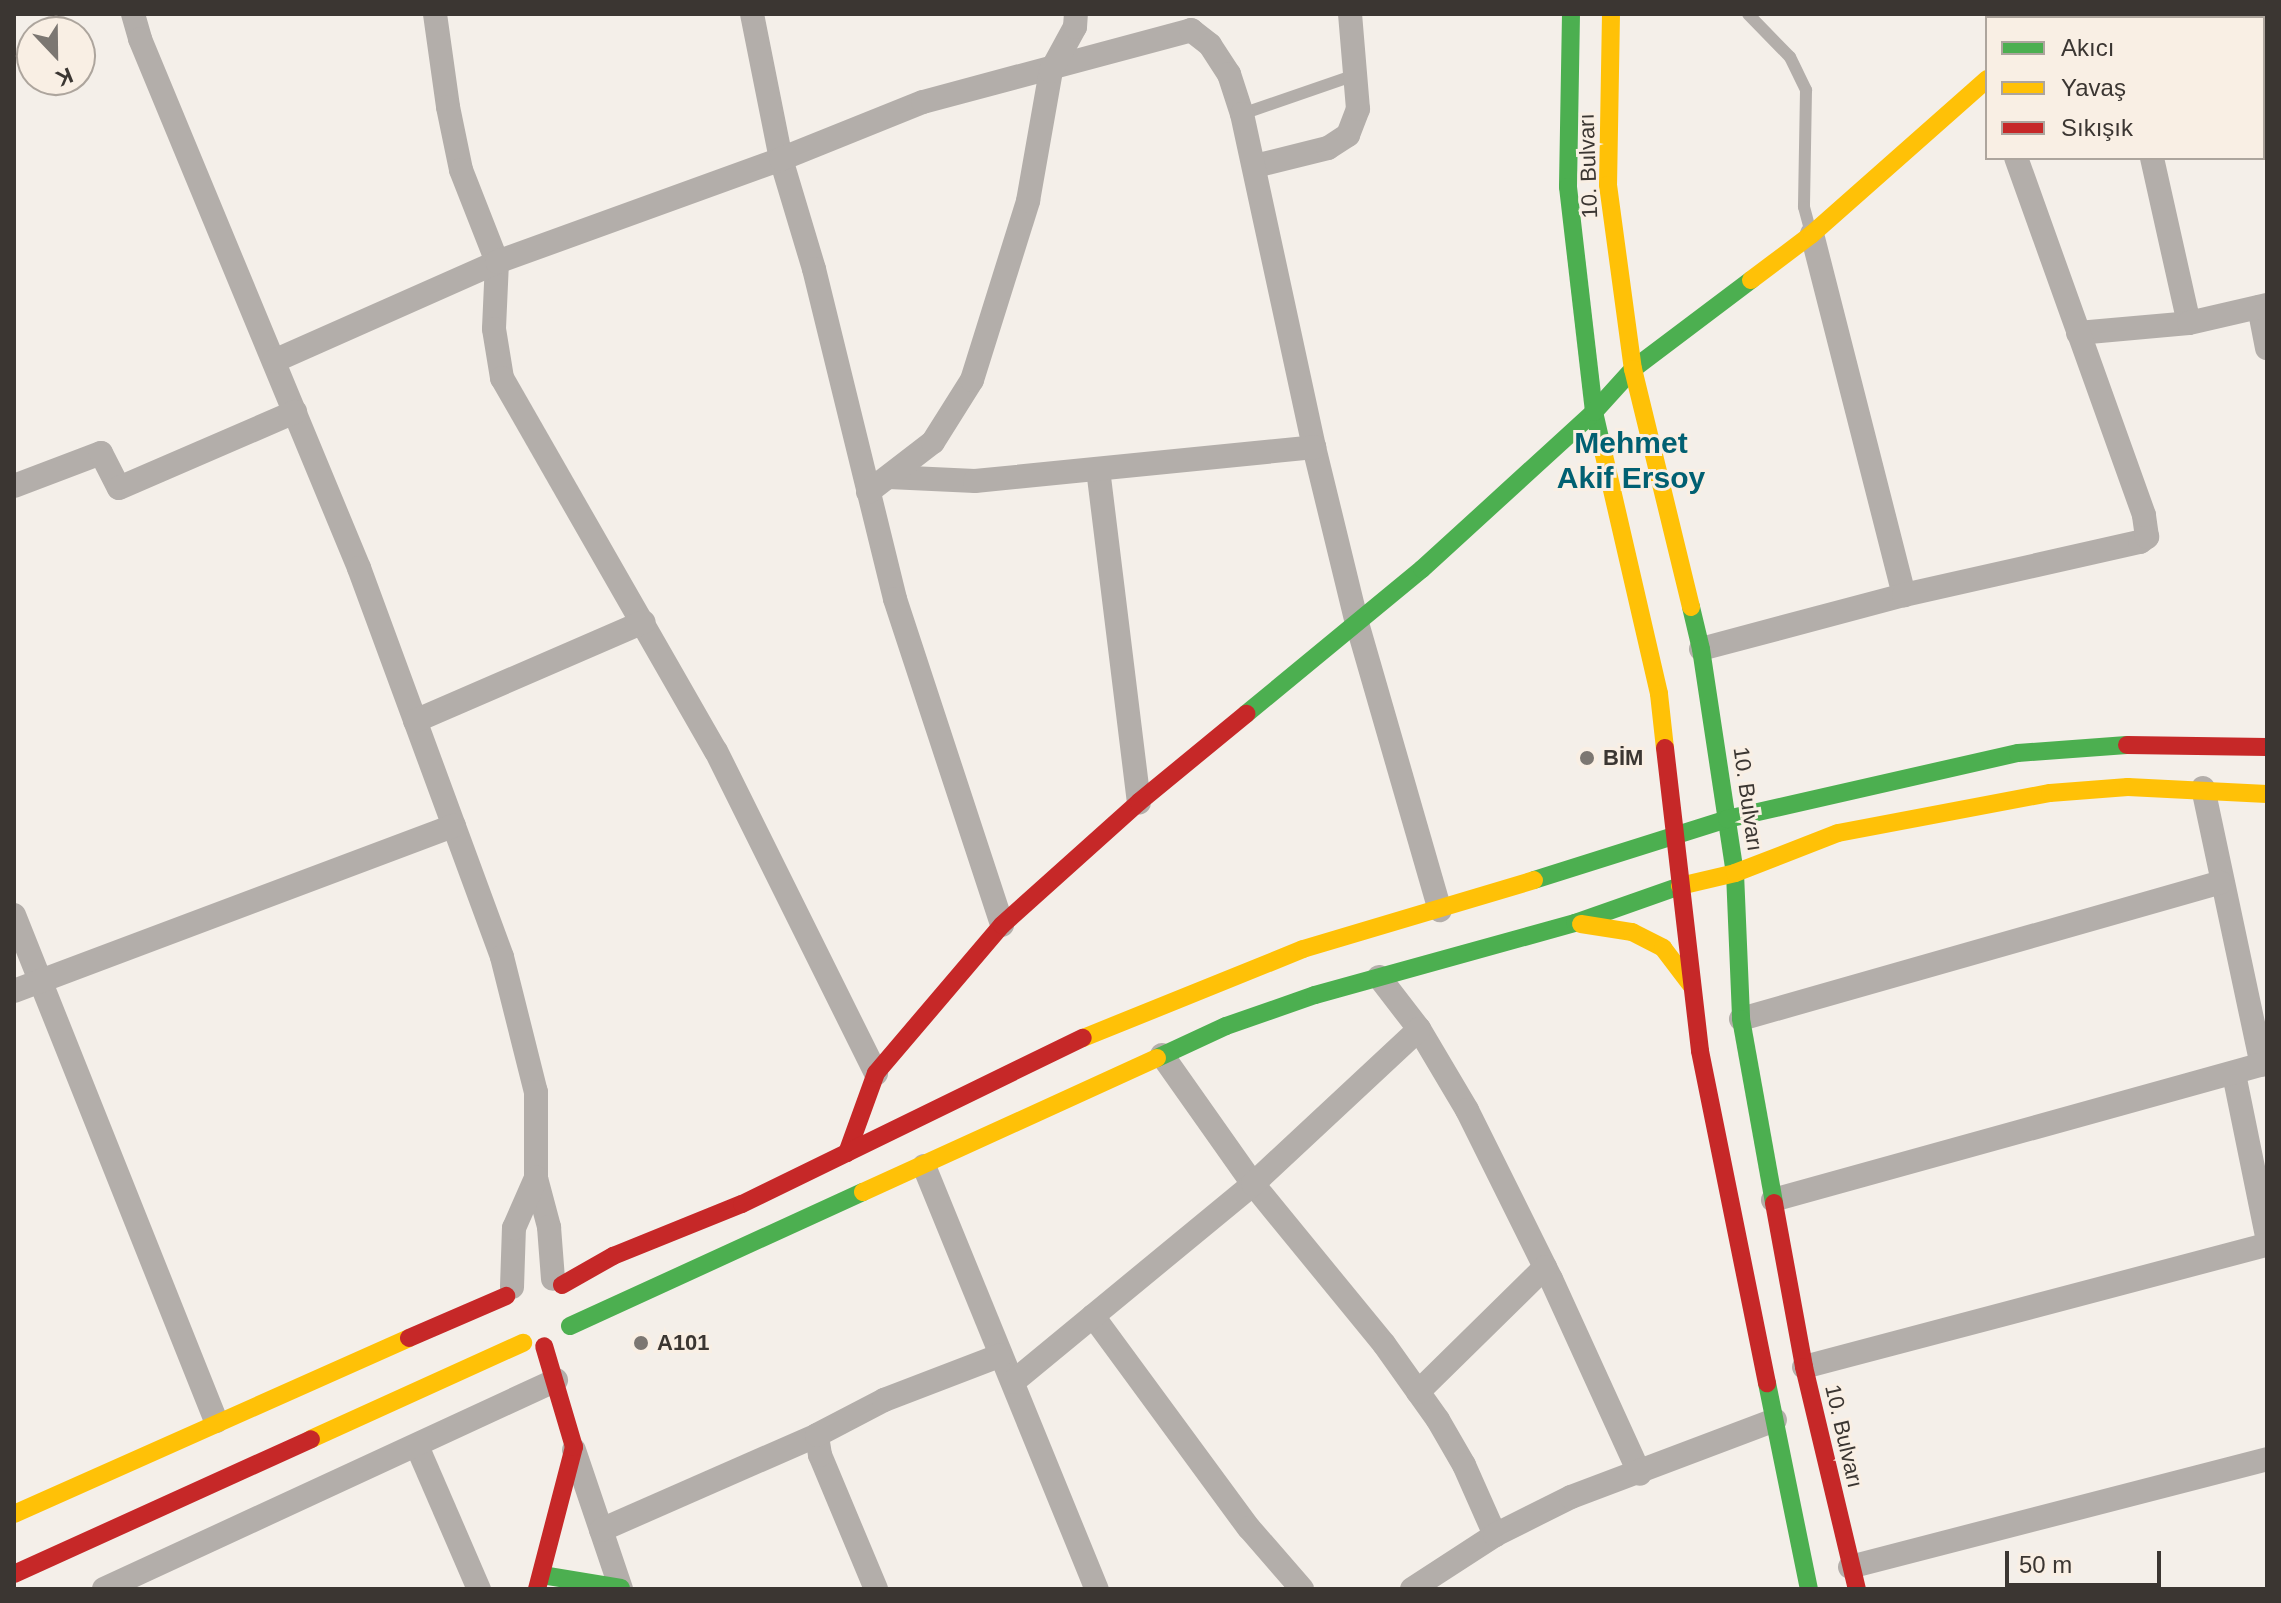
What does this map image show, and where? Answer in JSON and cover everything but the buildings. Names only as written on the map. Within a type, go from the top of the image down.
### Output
[{"type":"main road","name":"10. Bulvarı","points":[[1571,14],[1568,187],[1594,412],[1659,694],[1700,1051],[1775,1420],[1805,1587]]},
{"type":"main road","name":"10. Bulvarı","points":[[1611,14],[1608,185],[1633,369],[1701,649],[1735,873],[1741,1019],[1804,1367],[1853,1578]]},
{"type":"main road","points":[[847,1153],[876,1073],[1002,925],[1139,802],[1422,569],[1594,412],[1633,369],[1812,234],[1985,81]]},
{"type":"main road","points":[[14,1514],[509,1292],[531,1277],[557,1282],[742,1204],[1110,1025],[1303,949],[1440,910],[1727,819],[2018,753],[2157,743],[2267,747]]},
{"type":"main road","points":[[570,1326],[1226,1026],[1379,977],[1575,923],[1680,886],[1735,873],[1838,833],[2050,793],[2128,787],[2203,788],[2267,794]]},
{"type":"main road","points":[[1770,879],[1838,833]]},
{"type":"main road","points":[[1737,974],[1751,906],[1758,897]]},
{"type":"main road","points":[[1575,923],[1632,932],[1663,948],[1692,987]]},
{"type":"main road","points":[[14,1574],[523,1343],[544,1346],[564,1335],[570,1326],[572,1304],[557,1282]]},
{"type":"main road","points":[[509,1292],[505,1323],[523,1343]]},
{"type":"main road","points":[[544,1346],[574,1447],[539,1582],[621,1589]]},
{"type":"street","points":[[133,14],[140,39],[359,568],[502,957],[536,1092],[536,1178],[549,1227],[557,1282]]},
{"type":"street","points":[[435,14],[448,107],[461,170],[497,262],[494,329],[502,378],[716,751],[876,1073]]},
{"type":"street","points":[[752,14],[781,159],[814,269],[895,599],[1002,925]]},
{"type":"street","points":[[868,492],[933,442],[972,380],[1028,201],[1052,67],[1075,27],[1076,14]]},
{"type":"street","points":[[1255,166],[1328,148],[1348,135],[1358,109],[1350,14]]},
{"type":"street","points":[[274,361],[497,262],[781,159],[923,102],[1191,30],[1210,45],[1229,74],[1242,114],[1314,447],[1357,623],[1440,910]]},
{"type":"street","points":[[1701,649],[1904,595],[2133,544],[2147,537],[2144,515],[2017,160]]},
{"type":"street","points":[[2152,160],[2189,323]]},
{"type":"street","points":[[1812,234],[1904,595]]},
{"type":"street","points":[[2078,333],[2189,323],[2263,306],[2267,348]]},
{"type":"street","points":[[14,486],[101,453],[119,488],[295,412]]},
{"type":"street","points":[[889,477],[975,481],[1314,447]]},
{"type":"street","points":[[1098,469],[1139,802]]},
{"type":"street","points":[[415,721],[644,622]]},
{"type":"street","points":[[1773,1200],[2264,1064],[2220,883],[2203,788]]},
{"type":"street","points":[[14,991],[454,826]]},
{"type":"street","points":[[1741,1019],[2220,883]]},
{"type":"street","points":[[14,915],[216,1421]]},
{"type":"street","points":[[1379,977],[1419,1029],[1467,1110],[1545,1267],[1640,1474]]},
{"type":"street","points":[[1013,1382],[1253,1184],[1419,1029]]},
{"type":"street","points":[[1162,1055],[1253,1184],[1384,1344],[1418,1392],[1464,1465],[1495,1535]]},
{"type":"street","points":[[2234,1074],[2267,1236]]},
{"type":"street","points":[[924,1166],[1097,1589]]},
{"type":"street","points":[[509,1292],[514,1228],[536,1178]]},
{"type":"street","points":[[1804,1367],[2267,1245]]},
{"type":"street","points":[[1418,1392],[1545,1267]]},
{"type":"street","points":[[1093,1316],[1249,1528],[1302,1589]]},
{"type":"street","points":[[601,1530],[817,1435],[884,1400],[1001,1355]]},
{"type":"street","points":[[104,1589],[556,1380]]},
{"type":"street","points":[[1412,1589],[1495,1535],[1571,1497],[1640,1474],[1775,1420]]},
{"type":"street","points":[[817,1435],[820,1455],[876,1589]]},
{"type":"street","points":[[417,1446],[479,1589]]},
{"type":"street","points":[[574,1447],[621,1589]]},
{"type":"street","points":[[1853,1578],[2267,1459]]},
{"type":"lane","points":[[1748,14],[1790,57],[1806,90],[1804,207],[1812,234]]},
{"type":"lane","points":[[1242,114],[1355,75]]},
{"type":"traffic: fast","points":[[1571,14],[1568,187],[1594,412],[1603,451]]},
{"type":"traffic: fast","points":[[1246,714],[1422,569],[1594,412],[1633,369],[1751,280]]},
{"type":"traffic: fast","points":[[1691,607],[1701,649],[1735,873],[1741,1019],[1774,1203]]},
{"type":"traffic: fast","points":[[1534,880],[1727,819],[2018,753],[2127,745]]},
{"type":"traffic: fast","points":[[1157,1058],[1226,1026],[1315,995],[1575,923],[1680,886]]},
{"type":"traffic: fast","points":[[570,1326],[863,1192]]},
{"type":"traffic: fast","points":[[1767,1383],[1809,1589]]},
{"type":"traffic: fast","points":[[542,1575],[621,1588]]},
{"type":"traffic: slow","points":[[1611,14],[1608,185],[1633,369],[1691,607]]},
{"type":"traffic: slow","points":[[1751,280],[1812,234],[1985,81]]},
{"type":"traffic: slow","points":[[1603,451],[1659,694],[1665,748]]},
{"type":"traffic: slow","points":[[1680,886],[1735,873],[1838,833],[2050,793],[2128,787],[2267,794]]},
{"type":"traffic: slow","points":[[1083,1038],[1303,949],[1534,880]]},
{"type":"traffic: slow","points":[[1581,924],[1632,932],[1663,948],[1691,985]]},
{"type":"traffic: slow","points":[[863,1192],[1157,1058]]},
{"type":"traffic: slow","points":[[14,1514],[409,1338]]},
{"type":"traffic: slow","points":[[311,1439],[523,1343]]},
{"type":"traffic: jam","points":[[847,1153],[876,1073],[1002,925],[1139,802],[1246,714]]},
{"type":"traffic: jam","points":[[2127,745],[2267,747]]},
{"type":"traffic: jam","points":[[1665,748],[1700,1051],[1767,1383]]},
{"type":"traffic: jam","points":[[562,1285],[613,1256],[742,1204],[1083,1038]]},
{"type":"traffic: jam","points":[[1774,1203],[1804,1367],[1857,1589]]},
{"type":"traffic: jam","points":[[409,1338],[506,1296]]},
{"type":"traffic: jam","points":[[537,1589],[574,1447],[544,1346]]},
{"type":"traffic: jam","points":[[14,1574],[311,1439]]},
{"type":"place","name":"BİM","points":[[1587,758]]},
{"type":"place","name":"A101","points":[[641,1343]]},
{"type":"district","name":"Mehmet Akif Ersoy","points":[[1631,460]]}]
